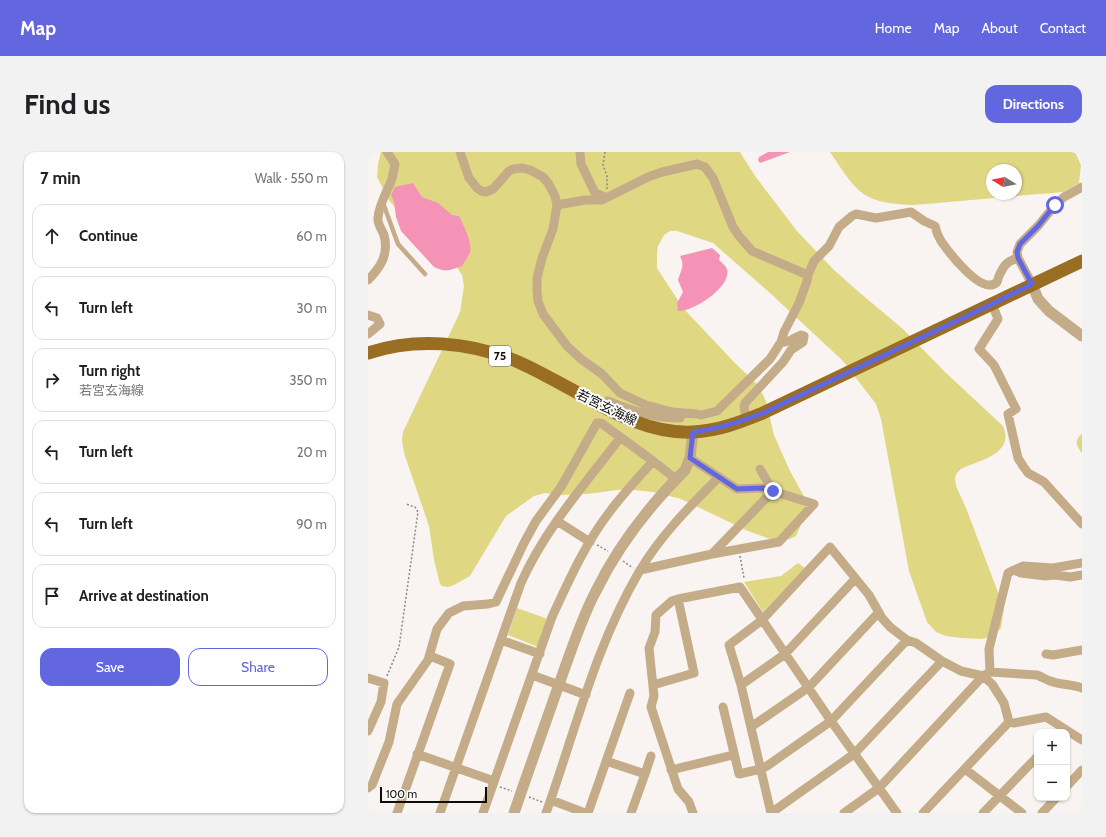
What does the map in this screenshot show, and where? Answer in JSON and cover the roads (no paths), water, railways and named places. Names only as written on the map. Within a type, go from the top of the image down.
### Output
[{"type":"main road","name":"若宮玄海線","points":[[368,353],[407,344],[429,343],[483,350],[516,361],[553,379],[626,419],[661,429],[693,432],[715,429],[763,413],[1082,261]]},
{"type":"street","points":[[368,280],[377,271],[383,260],[386,247],[384,235],[377,219],[382,201],[392,180],[395,164],[387,152]]},
{"type":"street","points":[[460,152],[469,178],[481,191],[486,192],[493,189],[508,171],[522,168],[530,170],[543,177],[552,188],[557,205],[553,229],[542,258],[537,278],[536,290],[543,314],[568,346],[581,359],[602,374],[620,393],[657,408],[672,412],[701,415]]},
{"type":"street","points":[[580,152],[581,164],[595,193],[606,198]]},
{"type":"street","points":[[557,205],[585,200],[602,200],[648,177],[662,172],[697,164],[702,165],[713,178],[733,227],[746,246],[759,256],[808,275]]},
{"type":"street","points":[[1082,187],[1074,190],[1055,205],[1038,226],[1020,244],[1017,252],[1018,258],[1038,299],[1049,311],[1082,336]]},
{"type":"street","points":[[604,408],[608,401],[648,415],[675,418],[688,418],[717,411],[770,359],[781,342],[784,332],[803,294],[808,275],[814,261],[829,246],[839,227],[856,214],[876,218],[911,212],[924,221],[935,226],[940,240],[953,257],[964,270],[983,284],[991,285],[996,282],[1006,264],[1010,260],[1018,258]]},
{"type":"street","points":[[992,304],[998,319],[980,349],[994,365],[1016,409],[1008,414],[1018,458],[1028,473],[1044,482],[1082,524]]},
{"type":"street","points":[[368,315],[377,318],[380,324],[368,334]]},
{"type":"street","points":[[748,419],[744,411],[745,403],[783,362],[791,350],[803,342],[804,336],[801,335],[791,341],[781,342]]},
{"type":"street","points":[[368,788],[374,782],[388,742],[397,704],[430,656],[437,630],[449,613],[463,606],[496,602],[536,521],[561,487],[597,423],[601,423],[653,461],[676,480]]},
{"type":"street","points":[[514,813],[559,685],[590,604],[602,580],[632,531],[646,512],[685,470],[690,458],[693,432]]},
{"type":"street","points":[[440,813],[521,583],[531,561],[557,521],[620,438]]},
{"type":"street","points":[[640,571],[712,554],[780,542],[814,504],[763,488],[737,489],[690,458]]},
{"type":"street","points":[[483,813],[552,617],[566,586],[590,542],[611,511],[653,461]]},
{"type":"street","points":[[760,469],[773,491]]},
{"type":"street","points":[[546,813],[586,695],[617,614],[640,571],[672,526],[720,477]]},
{"type":"street","points":[[712,554],[773,491]]},
{"type":"street","points":[[557,521],[590,542]]},
{"type":"street","points":[[942,661],[854,754],[771,813],[741,685],[729,645],[762,620],[830,547],[869,595],[890,628],[907,640],[916,643],[942,661],[961,671],[987,674],[1037,675],[1050,681],[1074,685],[1082,688]]},
{"type":"street","points":[[1009,722],[1004,703],[987,674],[989,649],[1008,573],[1023,566],[1053,568],[1082,563]]},
{"type":"street","points":[[1014,570],[1021,574],[1045,576],[1055,575],[1070,577],[1082,575]]},
{"type":"street","points":[[741,685],[785,654],[855,579]]},
{"type":"street","points":[[693,813],[689,802],[678,789],[651,707],[654,696],[649,648],[655,632],[656,615],[672,601],[740,587],[831,721],[897,813]]},
{"type":"street","points":[[653,685],[694,674],[678,599]]},
{"type":"street","points":[[751,727],[809,687],[879,612]]},
{"type":"street","points":[[501,640],[540,654]]},
{"type":"street","points":[[723,707],[733,755],[739,774],[761,769],[831,721],[907,640]]},
{"type":"street","points":[[1046,654],[1082,650]]},
{"type":"street","points":[[397,813],[450,664],[430,656]]},
{"type":"street","points":[[844,813],[879,788],[987,674]]},
{"type":"street","points":[[532,675],[586,695]]},
{"type":"street","points":[[368,678],[384,683],[381,702],[368,731]]},
{"type":"street","points":[[551,800],[586,813],[630,693]]},
{"type":"street","points":[[1009,722],[1014,723],[1046,717],[1061,729]]},
{"type":"street","points":[[923,813],[1009,722]]},
{"type":"street","points":[[1070,734],[1082,740]]},
{"type":"street","points":[[417,754],[494,780]]},
{"type":"street","points":[[671,770],[733,755]]},
{"type":"street","points":[[631,813],[651,756]]},
{"type":"street","points":[[606,760],[645,774]]},
{"type":"street","points":[[983,813],[1034,760]]},
{"type":"street","points":[[965,769],[1022,813]]},
{"type":"street","points":[[1070,783],[1082,770]]},
{"type":"street","points":[[1042,813],[1053,801]]},
{"type":"lane","points":[[382,201],[398,244],[425,274]]}]
